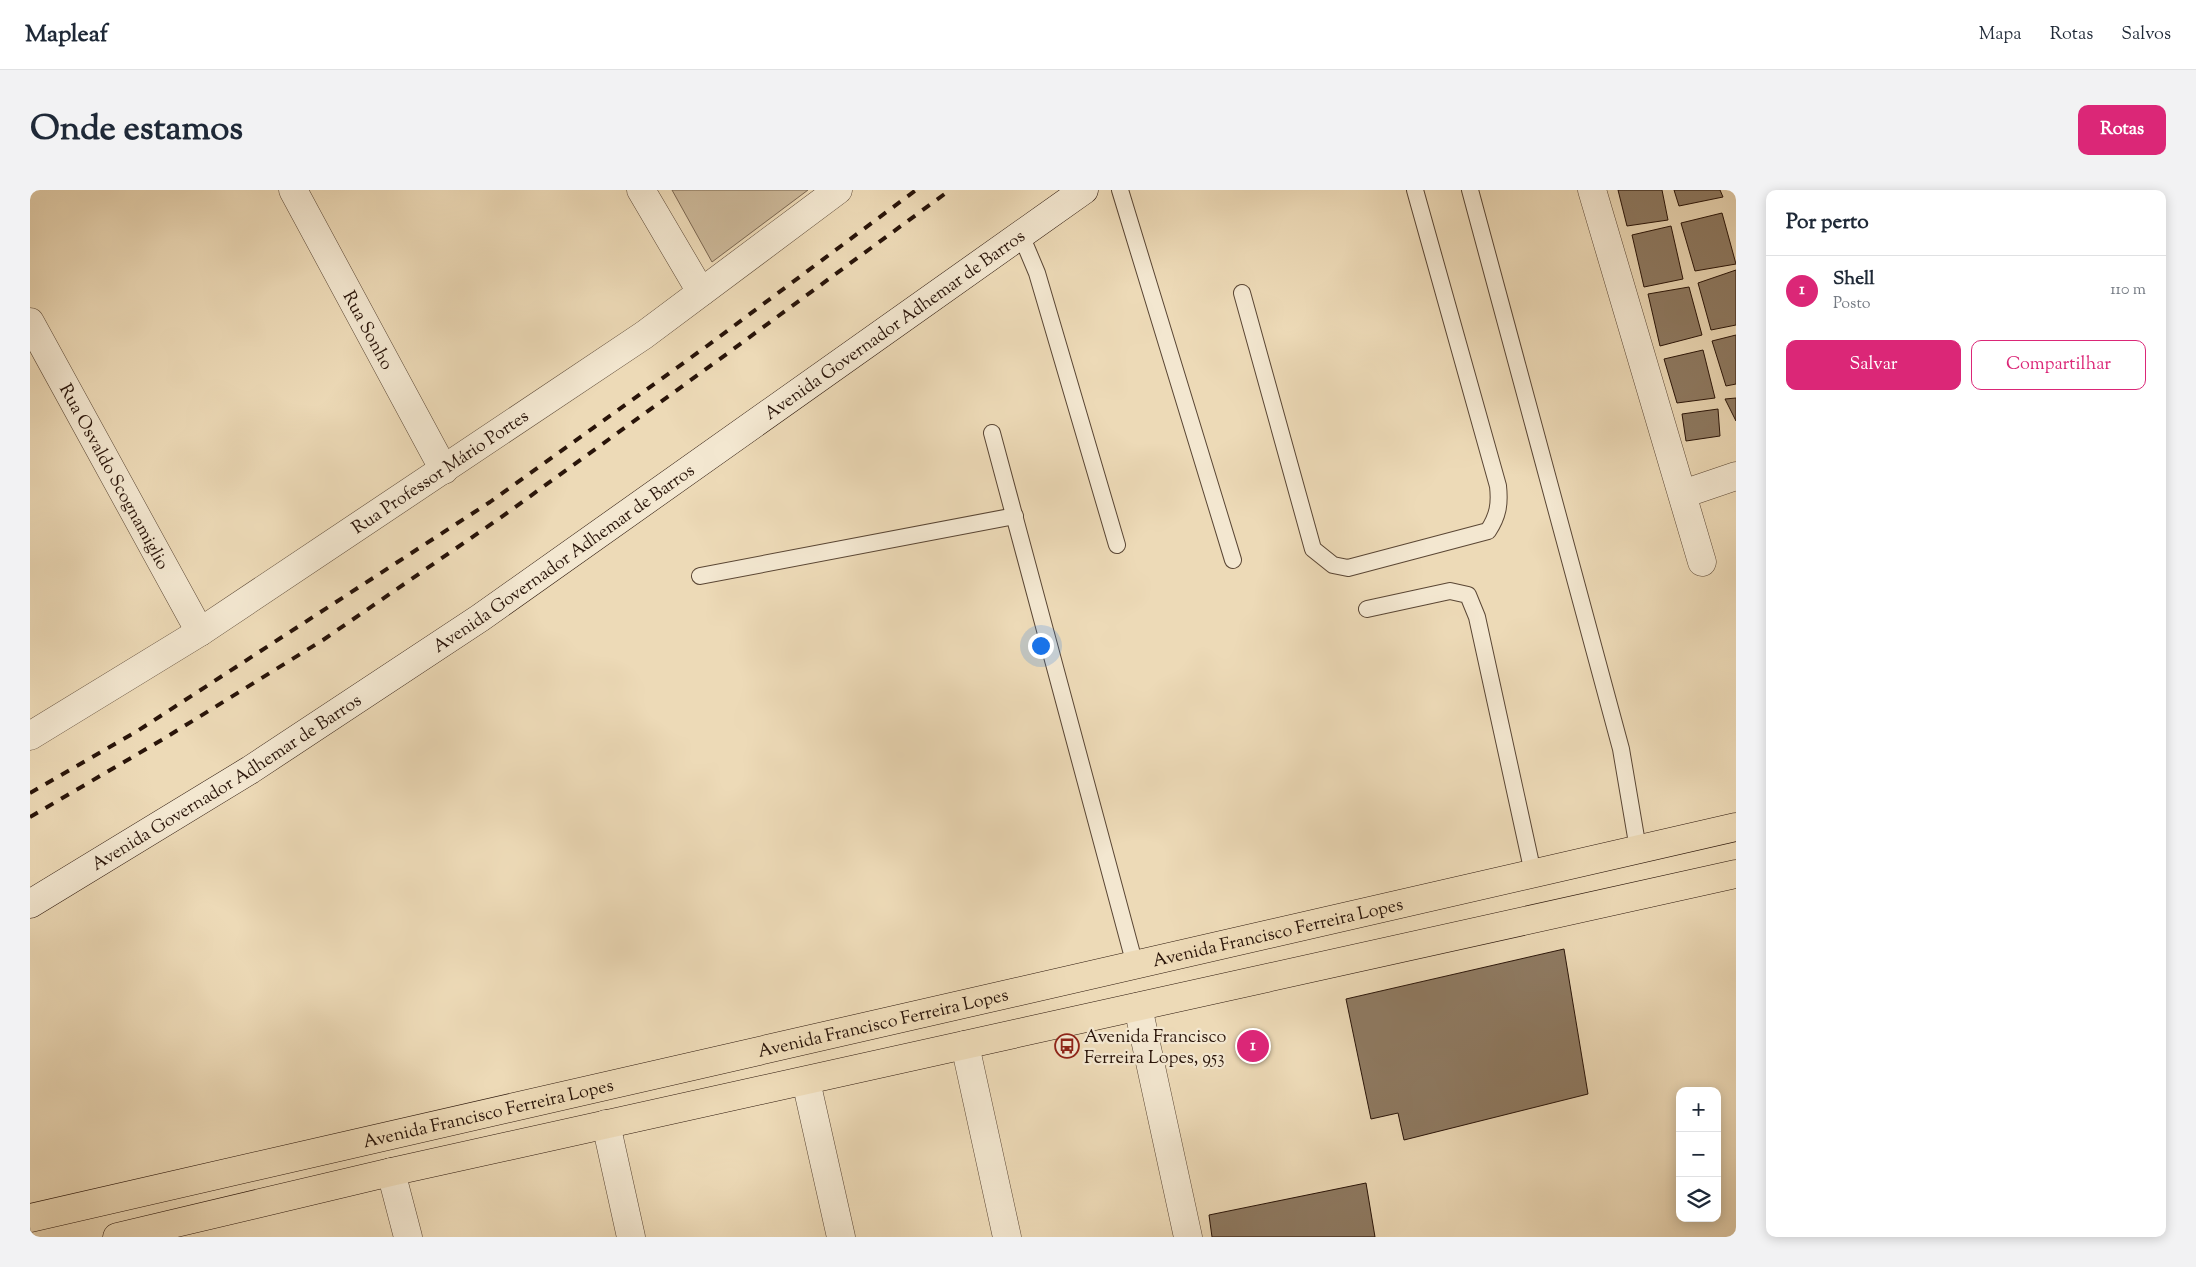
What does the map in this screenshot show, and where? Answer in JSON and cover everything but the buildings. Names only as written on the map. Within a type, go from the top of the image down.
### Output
[{"type":"main road","name":"Avenida Francisco Ferreira Lopes","points":[[30,1218],[1736,827]]},
{"type":"main road","name":"Avenida Francisco Ferreira Lopes","points":[[117,1237],[391,1172],[1736,874]]},
{"type":"street","name":"Rua Sonho","points":[[293,190],[444,470]]},
{"type":"street","points":[[641,190],[701,292]]},
{"type":"street","name":"Rua Professor Mário Portes","points":[[30,736],[200,632],[644,335],[838,190]]},
{"type":"street","name":"Avenida Governador Adhemar de Barros","points":[[30,904],[250,770],[480,618],[1084,190]]},
{"type":"street","points":[[1592,190],[1702,562]]},
{"type":"street","name":"Rua Osvaldo Scognamiglio","points":[[30,322],[200,632]]},
{"type":"street","points":[[1683,494],[1736,476]]},
{"type":"street","points":[[1138,1007],[1188,1237]]},
{"type":"street","points":[[965,1045],[1007,1237]]},
{"type":"street","points":[[806,1080],[841,1237]]},
{"type":"street","points":[[606,1124],[631,1237]]},
{"type":"street","points":[[391,1172],[408,1237]]},
{"type":"lane","points":[[1120,190],[1233,560]]},
{"type":"lane","points":[[1242,293],[1313,549],[1333,565],[1348,568],[1488,531],[1496,519],[1500,502],[1498,486],[1415,190]]},
{"type":"lane","points":[[1470,190],[1621,749],[1638,849]]},
{"type":"lane","points":[[1021,235],[1037,273],[1117,545]]},
{"type":"lane","points":[[992,433],[1135,965]]},
{"type":"lane","points":[[700,576],[1015,516]]},
{"type":"lane","points":[[1367,610],[1450,591],[1468,595],[1477,617],[1534,873]]},
{"type":"shaded area","points":[[672,190],[808,190],[712,262]]},
{"type":"railway","points":[[30,793],[139,730],[490,502],[707,346],[916,190]]},
{"type":"railway","points":[[30,817],[165,738],[323,640],[500,518],[950,190]]},
{"type":"place","name":"Avenida Francisco Ferreira Lopes, 953","points":[[1067,1046]]},
{"type":"place","name":"Shell","points":[[1253,1046]]}]
